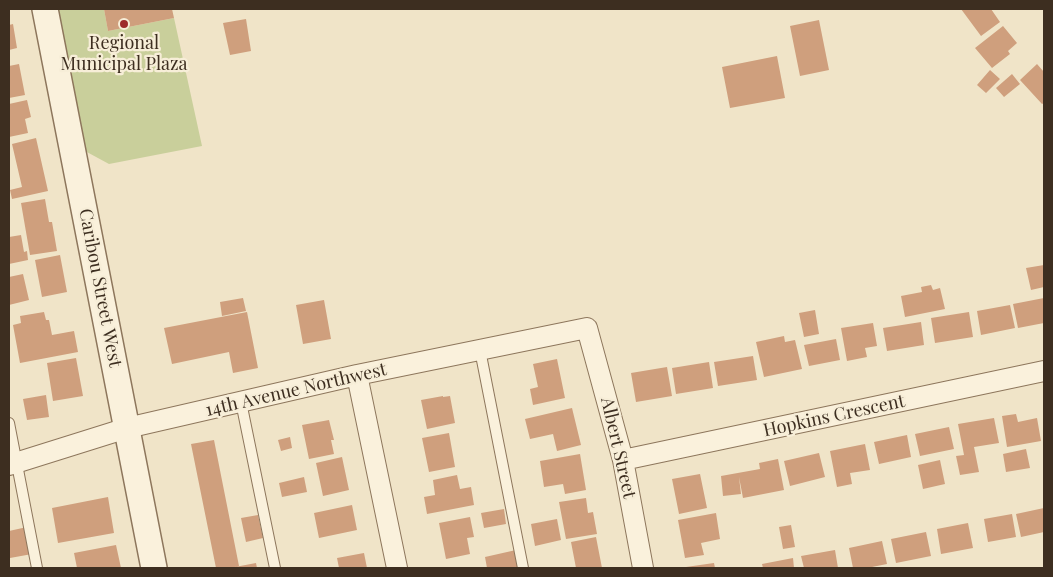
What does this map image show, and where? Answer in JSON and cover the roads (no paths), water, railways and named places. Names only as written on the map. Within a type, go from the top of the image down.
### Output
[{"type":"street","name":"Caribou Street West","points":[[46,9],[154,568]]},
{"type":"street","name":"14th Avenue Northwest","points":[[12,464],[127,428],[357,375],[588,328]]},
{"type":"street","name":"Albert Street","points":[[588,328],[623,460],[643,568]]},
{"type":"street","name":"Hopkins Crescent","points":[[623,460],[1044,371]]},
{"type":"street","points":[[357,375],[397,568]]},
{"type":"lane","points":[[480,350],[523,568]]},
{"type":"lane","points":[[241,402],[275,568]]},
{"type":"lane","points":[[9,423],[12,464],[37,568]]},
{"type":"place","name":"Regional Municipal Plaza","points":[[124,24]]}]
